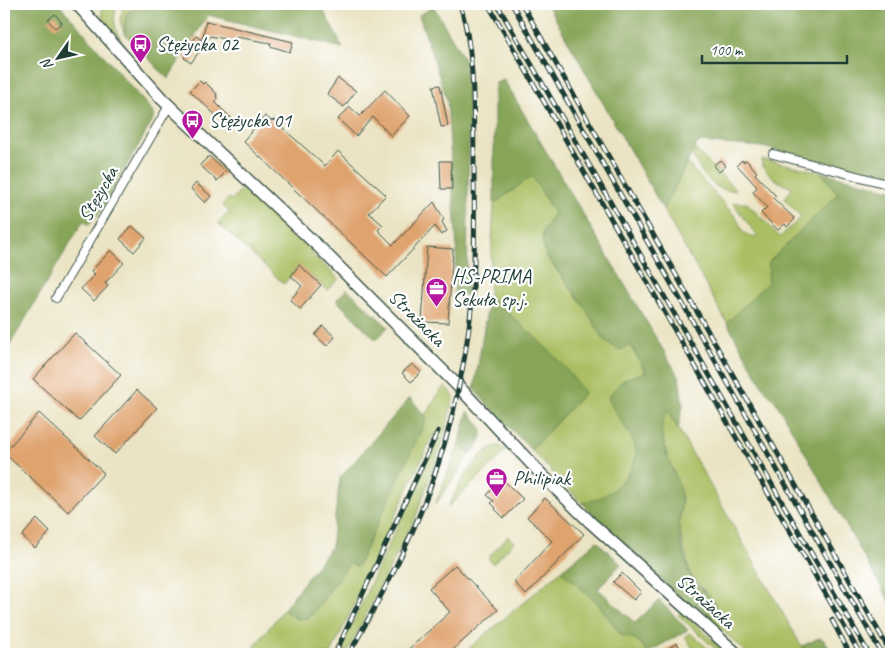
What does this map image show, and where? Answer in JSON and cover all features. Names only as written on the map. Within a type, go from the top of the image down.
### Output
[{"type":"main road","name":"Strażacka","points":[[77,4],[169,106],[321,249],[583,515],[737,654]]},
{"type":"street","name":"Stężycka","points":[[56,298],[169,106]]},
{"type":"street","points":[[773,154],[891,185]]},
{"type":"green space","points":[[4,4],[59,4],[152,111],[154,118],[99,214],[89,225],[83,221],[4,355]]},
{"type":"green space","points":[[102,4],[118,4],[115,22],[117,32],[126,48],[102,19]]},
{"type":"green space","points":[[124,4],[141,4],[126,14],[124,33],[120,20]]},
{"type":"green space","points":[[141,4],[320,4],[343,48],[208,15],[168,79],[124,33],[126,14]]},
{"type":"green space","points":[[547,4],[891,4],[891,174],[808,159],[763,147],[698,142],[663,209]]},
{"type":"green space","points":[[434,7],[465,61],[469,116],[467,295],[454,294],[457,250],[447,100],[419,15]]},
{"type":"green space","points":[[504,80],[679,377],[683,405],[678,429],[667,410],[663,422],[663,444],[679,486],[681,505],[679,524],[683,550],[694,580],[712,599],[714,604],[711,620],[696,604],[692,607],[681,599],[582,503],[600,498],[615,489],[632,467],[636,457],[632,438],[608,398],[624,380],[646,372],[631,345],[619,350],[604,340],[585,307],[546,255],[542,241],[543,232],[554,213],[532,176],[494,204],[494,92],[496,83]]},
{"type":"green space","points":[[694,148],[736,190],[721,188],[708,180],[698,167],[692,152]]},
{"type":"green space","points":[[762,159],[821,172],[838,193],[809,225],[768,282],[727,323],[663,209],[687,163],[736,217],[743,232],[753,238],[757,236],[733,203],[747,203],[780,237],[801,217],[784,198],[793,188],[779,182],[772,176],[762,165]]},
{"type":"green space","points":[[821,172],[891,190],[891,604],[776,402],[765,390],[727,323],[768,282],[769,262],[838,194]]},
{"type":"green space","points":[[532,175],[554,213],[543,232],[546,256],[585,307],[604,340],[630,345],[646,373],[624,425],[637,450],[634,467],[619,487],[607,496],[594,501],[582,503],[531,450],[584,393],[489,296],[494,204]]},
{"type":"green space","points":[[243,187],[312,251],[311,253],[339,279],[327,290],[299,266],[284,284],[218,223],[229,212],[222,205],[229,198],[232,200]]},
{"type":"green space","points":[[347,289],[388,327],[376,340],[336,300]]},
{"type":"green space","points":[[489,296],[552,354],[584,393],[531,450],[474,390]]},
{"type":"green space","points":[[445,386],[454,396],[444,437],[415,519],[346,654],[338,654],[438,438],[433,435],[331,654],[249,654],[283,610],[297,619],[310,617],[350,562],[357,567],[426,419],[425,414]]},
{"type":"green space","points":[[410,398],[427,418],[357,567],[350,563],[310,617],[299,618],[293,616],[283,610],[331,547],[340,478]]},
{"type":"green space","points":[[667,409],[806,654],[748,654],[711,620],[716,609],[715,603],[690,574],[679,530],[682,498],[668,459],[660,425]]},
{"type":"green space","points":[[468,411],[478,422],[482,432],[480,441],[471,453],[459,444]]},
{"type":"green space","points":[[459,444],[471,453],[435,505]]},
{"type":"green space","points":[[501,446],[506,451],[447,508],[462,480],[477,460],[493,447]]},
{"type":"green space","points":[[508,536],[514,542],[493,564],[488,558]]},
{"type":"green space","points":[[597,541],[621,564],[598,589],[635,623],[659,600],[688,630],[647,653],[637,640],[622,636],[597,602],[561,571]]},
{"type":"green space","points":[[561,571],[597,602],[622,636],[637,640],[647,653],[462,654]]},
{"type":"green space","points":[[683,613],[728,654],[721,654],[678,615]]},
{"type":"green space","points":[[690,633],[714,654],[696,654],[685,636]]},
{"type":"green space","points":[[819,638],[824,640],[833,654],[806,654],[802,646]]},
{"type":"building","points":[[55,14],[62,23],[55,28],[48,20]]},
{"type":"building","points":[[206,21],[293,42],[290,52],[270,46],[271,43],[236,37],[235,41],[210,36],[191,63],[184,58],[196,36],[202,40]]},
{"type":"building","points":[[338,78],[356,91],[344,107],[327,94]]},
{"type":"building","points":[[200,81],[203,84],[205,82],[217,94],[218,99],[215,102],[232,119],[226,125],[190,91]]},
{"type":"building","points":[[440,85],[448,126],[441,127],[433,86]]},
{"type":"building","points":[[385,90],[410,116],[391,136],[373,117],[356,136],[338,119],[350,107],[360,116]]},
{"type":"building","points":[[265,116],[271,121],[274,120],[325,166],[338,151],[386,195],[369,213],[383,225],[378,230],[393,245],[434,202],[444,219],[442,222],[447,231],[441,235],[435,226],[387,277],[243,141]]},
{"type":"building","points":[[209,156],[226,172],[217,181],[200,165]]},
{"type":"building","points":[[720,160],[726,166],[719,172],[713,166]]},
{"type":"building","points":[[742,160],[743,162],[746,160],[757,172],[755,174],[776,196],[773,198],[795,219],[787,227],[785,224],[778,230],[761,213],[767,207],[753,192],[757,187],[737,165]]},
{"type":"building","points":[[440,161],[451,161],[452,189],[441,189]]},
{"type":"building","points":[[196,183],[211,196],[205,203],[191,189]]},
{"type":"building","points":[[132,226],[146,238],[134,252],[120,239]]},
{"type":"building","points":[[427,247],[453,249],[448,323],[422,322]]},
{"type":"building","points":[[111,250],[124,263],[105,283],[108,286],[94,301],[81,289],[95,274],[91,271]]},
{"type":"building","points":[[299,265],[321,285],[300,309],[290,300],[302,286],[291,276]]},
{"type":"building","points":[[323,326],[335,337],[327,346],[315,335]]},
{"type":"building","points":[[75,333],[121,375],[79,421],[33,379]]},
{"type":"building","points":[[412,364],[421,372],[411,382],[402,373]]},
{"type":"building","points":[[137,390],[157,408],[115,454],[95,436]]},
{"type":"building","points":[[39,413],[104,473],[68,512],[4,453]]},
{"type":"building","points":[[502,479],[523,499],[504,518],[491,503],[494,501],[487,495]]},
{"type":"building","points":[[545,498],[584,534],[526,595],[514,582],[552,541],[527,517]]},
{"type":"building","points":[[37,519],[50,532],[35,548],[22,536]]},
{"type":"building","points":[[455,565],[498,610],[448,654],[403,654],[450,612],[429,588]]},
{"type":"building","points":[[622,573],[641,592],[634,600],[613,582]]},
{"type":"building","points":[[677,643],[684,654],[658,654]]},
{"type":"railway","points":[[349,654],[395,569],[419,516],[446,437],[465,356],[474,267],[474,124],[469,44],[460,4]]},
{"type":"railway","points":[[488,4],[860,654]]},
{"type":"railway","points":[[497,4],[869,654]]},
{"type":"railway","points":[[512,4],[882,654]]},
{"type":"railway","points":[[522,4],[891,653]]},
{"type":"railway","points":[[335,654],[438,431]]},
{"type":"railway","points":[[832,620],[850,654]]},
{"type":"place","name":"Stężycka 02","points":[[140,63]]},
{"type":"place","name":"Stężycka 01","points":[[193,139]]},
{"type":"place","name":"HS-PRIMA Sekuła sp.j.","points":[[436,307]]},
{"type":"place","name":"Philipiak","points":[[497,497]]}]
